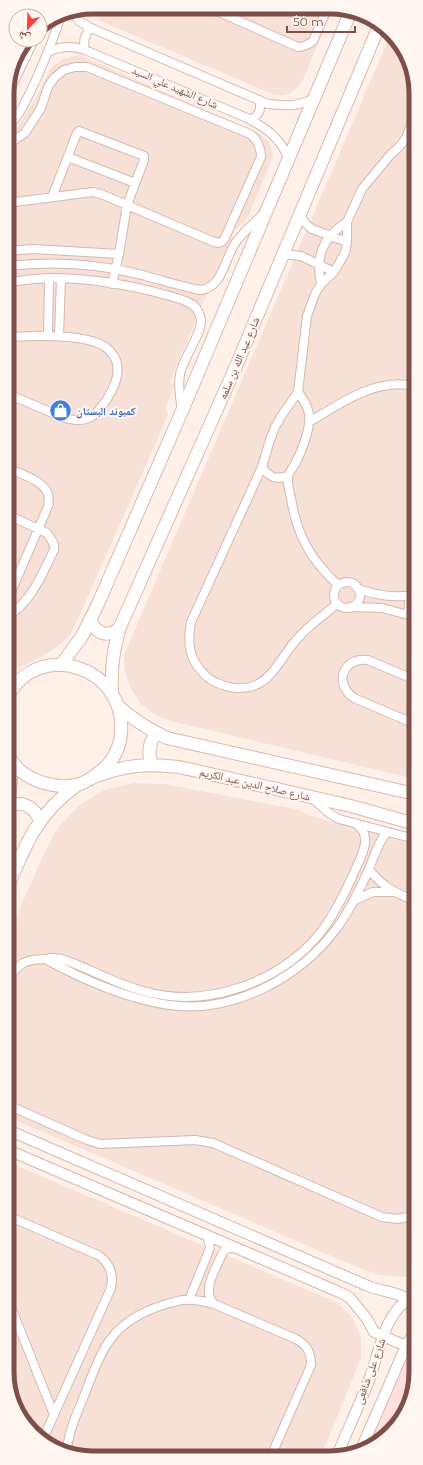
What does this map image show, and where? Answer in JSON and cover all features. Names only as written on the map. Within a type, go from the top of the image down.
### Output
[{"type":"main road","points":[[61,665],[82,636],[91,618],[182,411],[265,211],[349,17]]},
{"type":"main road","name":"شارع عبد الله بن سلمه","points":[[112,693],[111,673],[113,653],[120,627],[237,364],[377,30]]},
{"type":"main road","points":[[91,618],[93,626],[102,633],[110,634],[120,627]]},
{"type":"main road","points":[[14,688],[21,679],[33,671],[46,666],[61,665],[76,667],[90,672],[103,681],[112,693],[119,707],[122,723],[121,739],[115,754],[106,767],[94,777],[79,784],[62,796],[47,811],[28,840],[14,872]]},
{"type":"main road","points":[[14,681],[21,679]]},
{"type":"main road","points":[[119,707],[133,720],[167,738],[409,793]]},
{"type":"main road","points":[[152,765],[149,756],[149,746],[156,733]]},
{"type":"main road","points":[[14,763],[20,771],[33,780],[48,785],[64,787],[79,784]]},
{"type":"main road","name":"شارع صلاح الدين عبد الكريم","points":[[94,777],[114,770],[136,765],[179,767],[351,806],[409,822]]},
{"type":"main road","points":[[14,804],[19,803],[29,806],[36,813],[40,821]]},
{"type":"street","points":[[224,14],[303,47],[309,45],[313,41],[325,14]]},
{"type":"street","name":"شارع الشهيد علي السيد","points":[[75,17],[79,21],[92,28],[268,104],[284,106],[300,105],[313,99]]},
{"type":"street","points":[[14,120],[25,103],[48,52],[59,22]]},
{"type":"street","points":[[86,50],[84,40],[88,31],[92,28]]},
{"type":"street","name":"شارع الشهيد علي السيد","points":[[48,52],[66,46],[86,50],[252,120],[272,134],[283,145],[288,157]]},
{"type":"street","points":[[16,77],[30,48]]},
{"type":"street","points":[[14,140],[25,133],[41,108],[48,88],[54,78],[64,70],[75,67],[87,68],[243,131],[256,138],[261,150],[261,157],[222,242],[214,242],[111,197],[93,192],[14,202]]},
{"type":"street","points":[[252,120],[259,114],[259,100]]},
{"type":"street","points":[[338,604],[302,633],[283,657],[275,670],[266,679],[255,686],[242,689],[229,688],[217,683],[206,677],[192,658],[189,647],[191,622],[262,467],[275,428],[298,392],[307,316],[315,294],[321,284],[334,272],[344,253],[347,242],[347,222],[362,189],[391,154],[400,147],[409,130]]},
{"type":"street","points":[[52,197],[77,133],[81,131],[143,155],[144,159],[127,205],[119,254],[112,284]]},
{"type":"street","points":[[68,157],[135,184]]},
{"type":"street","points":[[14,266],[86,264],[115,269],[194,289],[206,289],[216,283],[235,243],[244,231],[265,211]]},
{"type":"street","points":[[299,214],[306,224],[312,229],[347,242]]},
{"type":"street","points":[[321,284],[318,265],[324,244],[338,228],[347,222]]},
{"type":"street","points":[[14,250],[33,249],[119,254]]},
{"type":"street","points":[[283,254],[301,256],[334,272]]},
{"type":"street","points":[[14,281],[49,278],[112,284],[141,289],[186,301],[193,305],[201,320],[180,373],[179,386],[182,411]]},
{"type":"street","points":[[48,335],[49,278]]},
{"type":"street","points":[[60,336],[61,279]]},
{"type":"street","points":[[14,337],[48,335],[94,341],[105,346],[113,355],[117,366],[117,378],[113,389],[98,413],[84,419],[69,419],[14,396]]},
{"type":"street","points":[[309,422],[356,394],[374,388],[392,385],[409,386]]},
{"type":"street","points":[[298,392],[308,407],[310,415],[300,453],[288,476],[293,513],[305,546],[318,565],[338,585]]},
{"type":"street","points":[[262,467],[266,474],[273,478],[288,476]]},
{"type":"street","points":[[14,471],[38,482],[48,494],[49,504],[14,585]]},
{"type":"street","points":[[14,518],[47,533],[54,544],[54,550],[36,588],[24,603],[14,611]]},
{"type":"street","points":[[409,596],[381,596],[357,588],[350,583],[338,585],[334,595],[335,600],[342,607],[382,608],[402,612],[409,615]]},
{"type":"street","points":[[351,607],[356,604],[359,599],[357,588]]},
{"type":"street","points":[[409,600],[409,612]]},
{"type":"street","points":[[409,677],[368,660],[361,659],[355,660],[349,664],[342,675],[342,682],[348,694],[409,721]]},
{"type":"street","points":[[311,797],[334,817],[409,838]]},
{"type":"street","points":[[156,998],[172,996],[205,996],[237,989],[268,976],[296,957],[320,933],[339,906],[363,849],[366,838],[361,827],[356,823]]},
{"type":"street","points":[[14,972],[21,964],[27,961],[54,958],[63,959],[156,998],[185,1006],[215,1004],[244,996],[272,984],[297,968],[320,948],[339,925],[355,900],[380,841],[387,832]]},
{"type":"street","points":[[363,849],[375,853]]},
{"type":"street","points":[[369,869],[380,882],[393,892],[409,899]]},
{"type":"street","points":[[349,883],[360,888]]},
{"type":"street","points":[[355,900],[373,892],[393,892]]},
{"type":"street","points":[[14,1108],[87,1140],[100,1144],[195,1140],[213,1143],[382,1217],[398,1219],[409,1217]]},
{"type":"street","points":[[14,1133],[368,1286],[409,1298]]},
{"type":"street","points":[[14,1153],[339,1292],[349,1297],[361,1311],[374,1332],[406,1346]]},
{"type":"street","points":[[14,1219],[98,1255],[108,1263],[112,1275],[111,1288],[45,1435]]},
{"type":"street","points":[[189,1300],[210,1248],[208,1238],[204,1234]]},
{"type":"street","points":[[214,1304],[211,1301],[208,1292],[211,1282],[222,1254],[225,1250],[233,1247]]},
{"type":"street","points":[[199,1277],[211,1282]]},
{"type":"street","points":[[67,1447],[70,1433],[99,1358],[106,1345],[127,1322],[140,1314],[154,1307],[189,1300],[214,1304],[296,1339],[303,1343],[308,1349],[311,1357],[311,1365],[273,1451]]},
{"type":"street","name":"شارع على شافعى","points":[[339,1450],[369,1381],[382,1336],[394,1315],[409,1302]]},
{"type":"street","points":[[14,1317],[54,1415]]},
{"type":"street","name":"شارع على شافعى","points":[[364,1443],[409,1341]]},
{"type":"shaded area","points":[[93,14],[331,14],[302,82],[291,93],[283,95],[275,95],[98,20]]},
{"type":"shaded area","points":[[388,40],[401,58],[405,68],[409,88],[409,778],[171,721],[155,715],[141,704],[131,689],[125,673],[124,655]]},
{"type":"shaded area","name":"كمبوند البستان","points":[[79,55],[259,133],[269,142],[273,155],[248,217],[234,231],[170,382],[175,385],[166,407],[168,415],[71,633],[62,643],[48,653],[14,669],[14,133],[35,99],[51,68],[63,59]]},
{"type":"shaded area","points":[[134,783],[165,784],[300,810],[308,815],[409,843],[409,1276],[379,1275],[357,1267],[14,1120],[14,921],[43,856],[57,829],[78,806],[104,790]]},
{"type":"shaded area","points":[[14,1165],[338,1303],[353,1318],[361,1337],[361,1358],[323,1451],[93,1451],[68,1447],[53,1440],[45,1435],[30,1420],[18,1397],[15,1382]]},
{"type":"shaded area","points":[[409,1355],[409,1377],[401,1407],[389,1424],[372,1439]]},
{"type":"place","name":"كمبوند البستان","points":[[61,411]]}]
